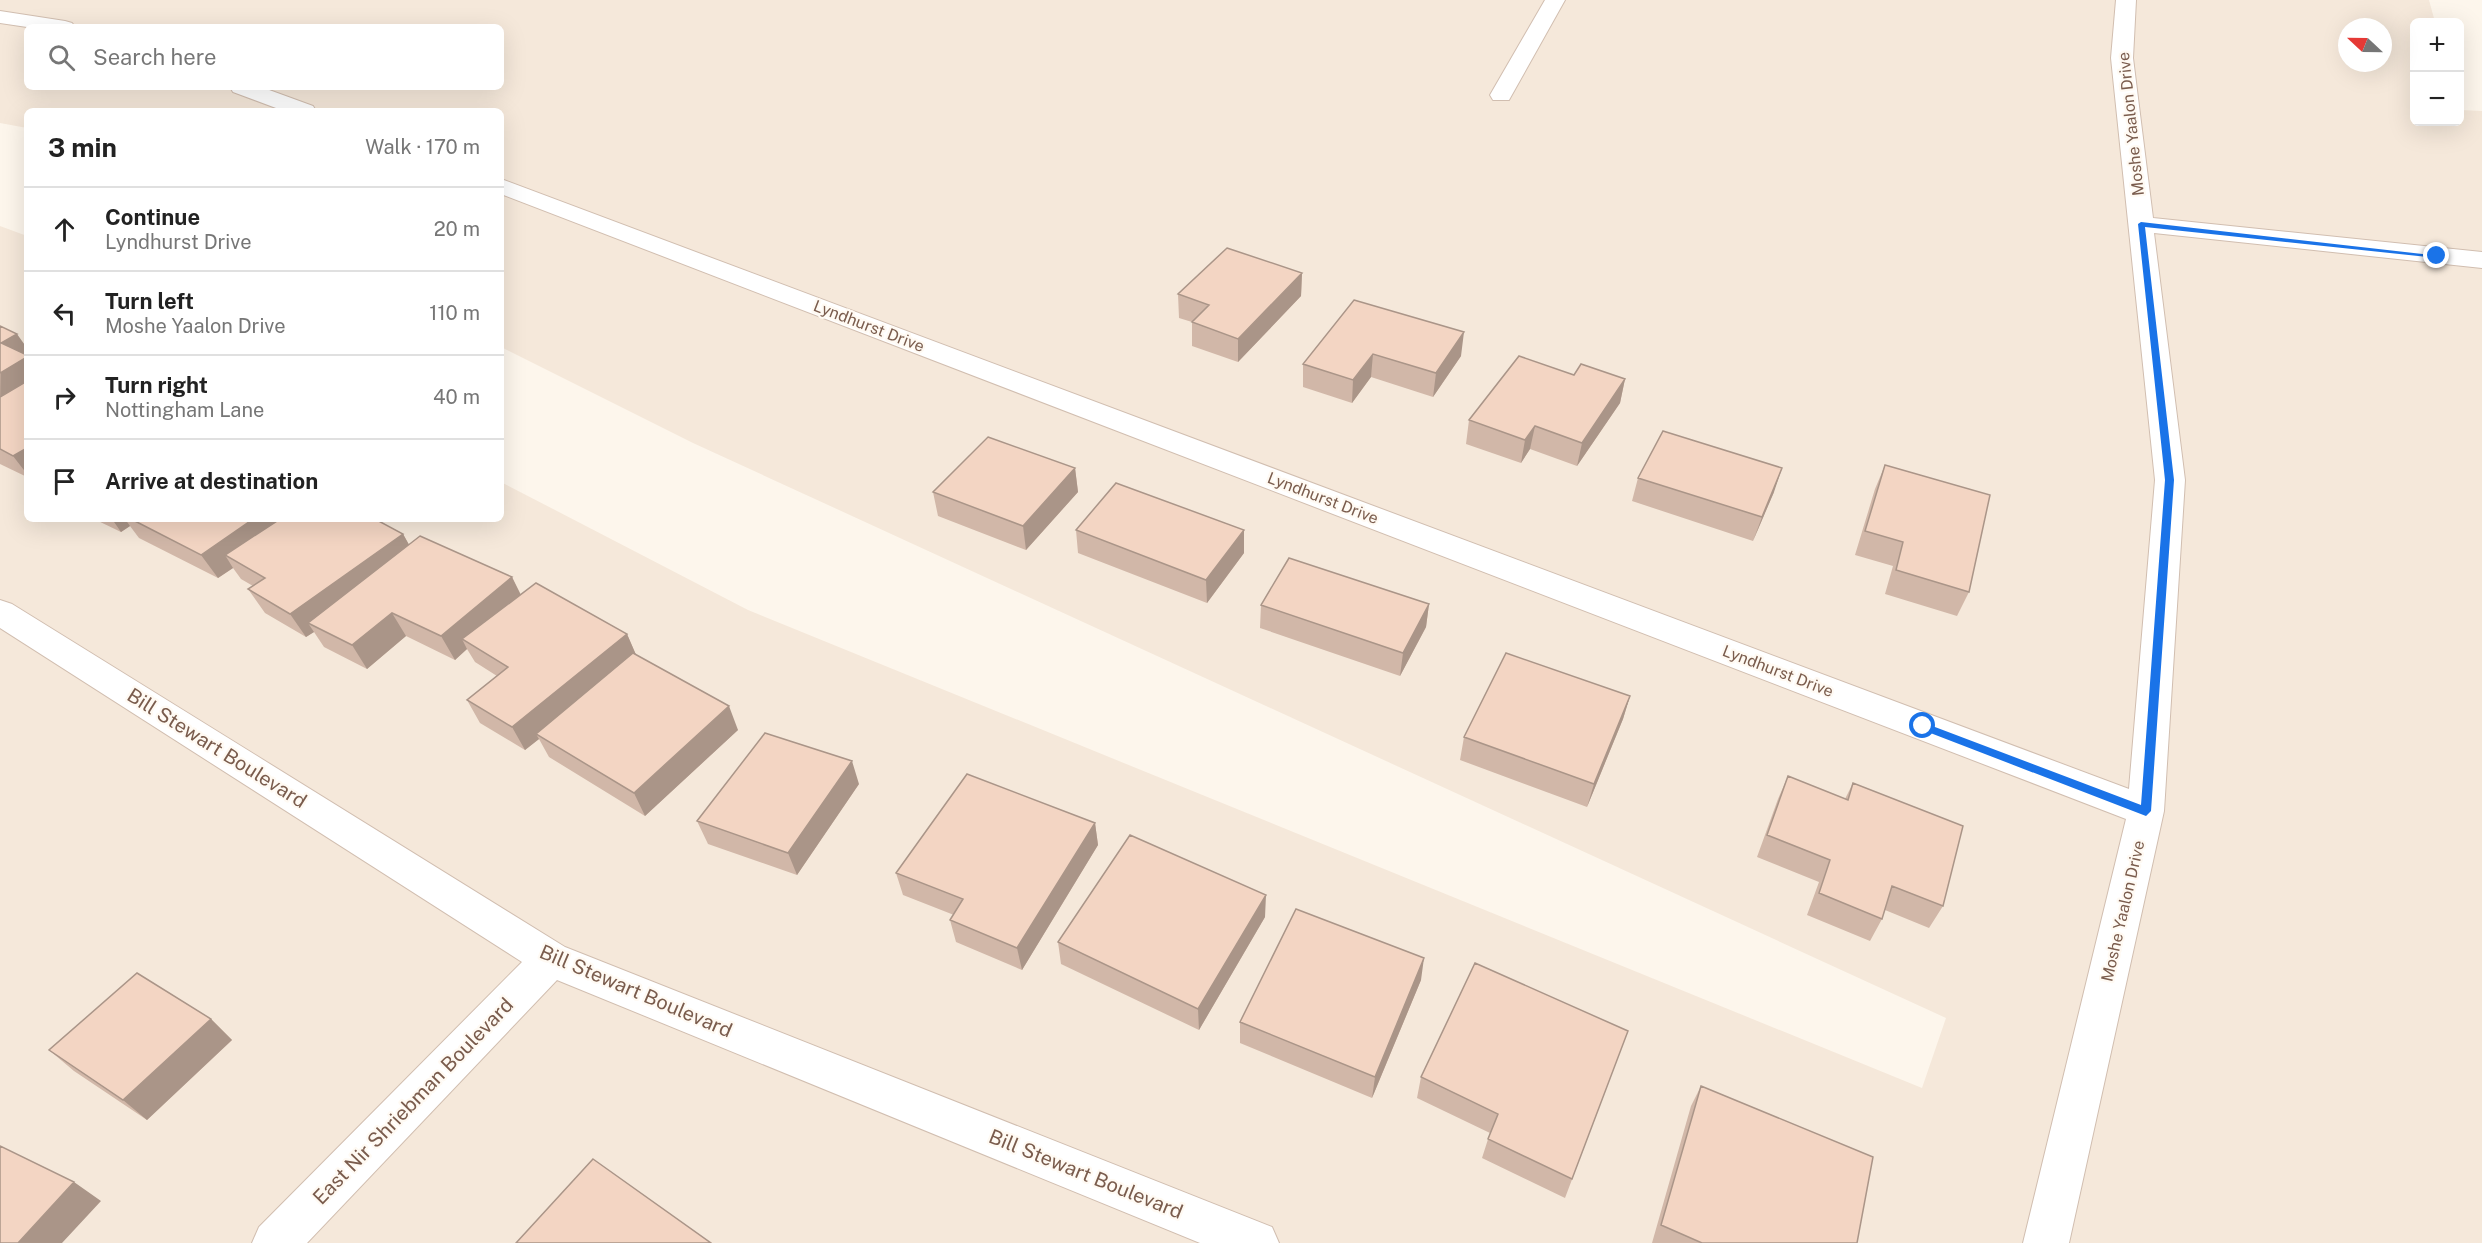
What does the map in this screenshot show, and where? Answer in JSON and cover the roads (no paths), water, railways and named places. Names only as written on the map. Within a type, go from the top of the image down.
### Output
[{"type":"street","points":[[1501,95],[1555,0]]},
{"type":"street","name":"Moshe Yaalon Drive","points":[[2046,1243],[2146,811],[2170,480],[2122,58],[2126,0]]},
{"type":"street","points":[[0,17],[46,24]]},
{"type":"street","points":[[250,90],[297,108]]},
{"type":"street","name":"Lyndhurst Drive","points":[[504,187],[2146,811]]},
{"type":"street","points":[[2141,224],[2482,260]]},
{"type":"street","name":"Bill Stewart Boulevard","points":[[7,626],[551,959],[1257,1243]]},
{"type":"street","name":"East Nir Shriebman Boulevard","points":[[275,1243],[551,959]]}]
